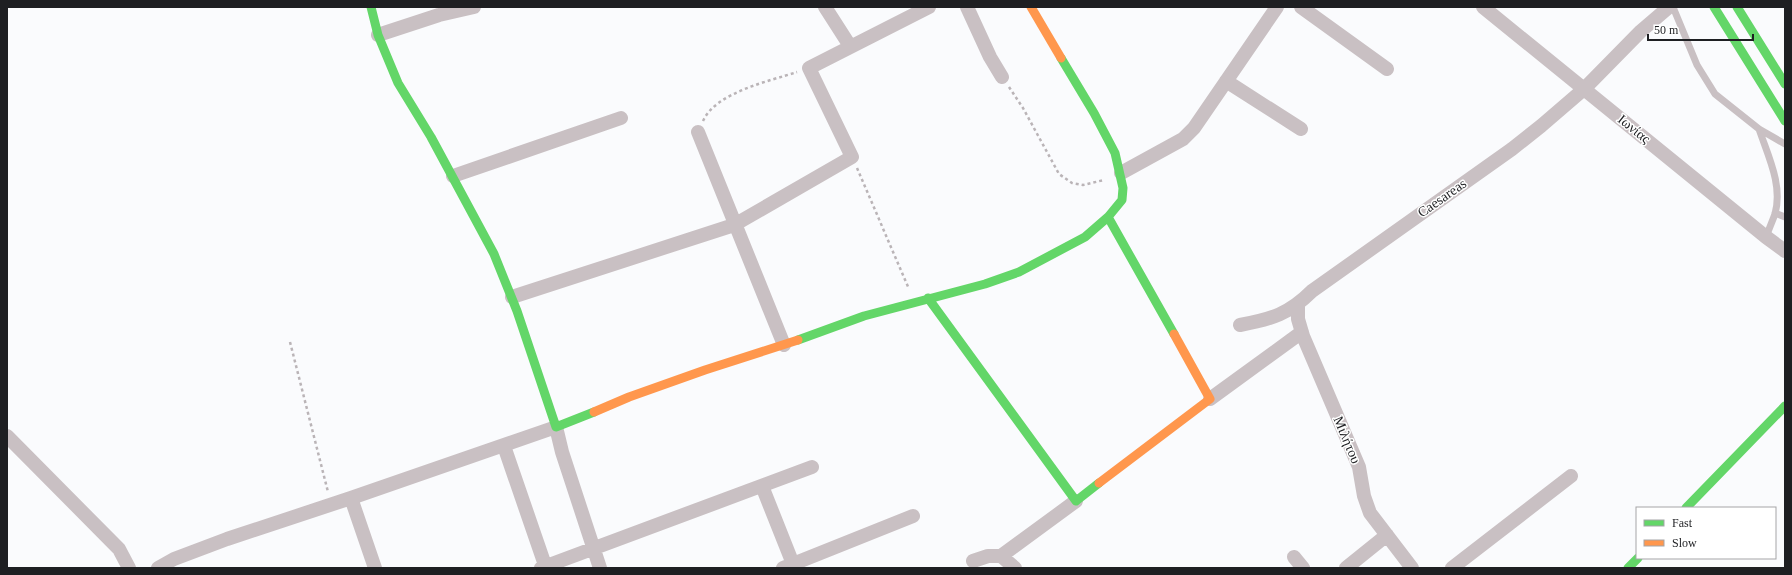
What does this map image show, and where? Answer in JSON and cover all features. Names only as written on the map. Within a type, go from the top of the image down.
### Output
[{"type":"main road","points":[[371,7],[378,35],[398,83],[453,176],[494,254],[512,296],[556,427],[629,397],[698,372],[784,345],[864,316],[986,284],[1019,272],[1085,237],[1108,217],[1122,200],[1123,188],[1121,173],[1115,153],[1094,113],[1030,7]]},
{"type":"main road","points":[[1714,7],[1785,121]]},
{"type":"main road","points":[[1737,7],[1785,84]]},
{"type":"main road","points":[[928,298],[1076,500],[1210,400],[1108,217]]},
{"type":"main road","points":[[1687,507],[1785,406]]},
{"type":"main road","points":[[1628,568],[1637,559]]},
{"type":"street","points":[[378,35],[474,7]]},
{"type":"street","points":[[825,7],[850,46]]},
{"type":"street","points":[[512,296],[734,225],[852,157],[809,68],[929,7]]},
{"type":"street","points":[[967,7],[990,57],[1002,77]]},
{"type":"street","points":[[1121,173],[1184,139],[1194,128],[1277,7]]},
{"type":"street","points":[[1301,7],[1386,69]]},
{"type":"street","name":"Ιωνίας","points":[[1483,7],[1785,251]]},
{"type":"street","name":"Caesareas","points":[[1240,325],[1268,320],[1298,304],[1312,291],[1512,149],[1584,89],[1641,31],[1669,7]]},
{"type":"street","points":[[1226,81],[1302,129]]},
{"type":"street","points":[[453,176],[620,118]]},
{"type":"street","points":[[698,132],[734,225],[784,345]]},
{"type":"street","name":"Μιλήτου","points":[[1298,304],[1298,318],[1302,332],[1326,392],[1359,467],[1364,496],[1370,513],[1412,568]]},
{"type":"street","points":[[1210,400],[1302,332]]},
{"type":"street","points":[[158,568],[174,559],[227,539],[331,505],[556,427],[562,452],[600,568]]},
{"type":"street","points":[[7,436],[119,549],[129,568]]},
{"type":"street","points":[[504,446],[544,568],[593,548],[812,467]]},
{"type":"street","points":[[1452,568],[1571,476]]},
{"type":"street","points":[[762,486],[788,566],[913,516]]},
{"type":"street","points":[[351,498],[374,568]]},
{"type":"street","points":[[973,561],[988,556],[1001,556],[1076,500]]},
{"type":"street","points":[[1346,568],[1386,535]]},
{"type":"street","points":[[1001,556],[1015,568]]},
{"type":"lane","points":[[1673,7],[1690,53],[1704,79],[1716,94],[1727,105],[1759,129],[1785,144]]},
{"type":"lane","points":[[1759,129],[1777,183],[1775,213],[1766,237]]},
{"type":"lane","points":[[1775,213],[1785,217]]},
{"type":"path","points":[[698,132],[705,116],[715,106],[733,94],[809,68]]},
{"type":"path","points":[[1002,77],[1022,108],[1059,174],[1072,183],[1083,184],[1102,181],[1121,173]]},
{"type":"path","points":[[852,157],[914,302]]},
{"type":"path","points":[[290,342],[331,505]]},
{"type":"traffic: fast","points":[[371,7],[378,35],[398,83],[431,137],[494,254],[517,311],[556,427],[594,412]]},
{"type":"traffic: fast","points":[[1714,7],[1785,121]]},
{"type":"traffic: fast","points":[[1737,7],[1785,84]]},
{"type":"traffic: fast","points":[[798,340],[864,316],[985,284],[1019,272],[1085,237],[1108,217],[1122,200],[1123,188],[1115,153],[1094,113],[1061,58]]},
{"type":"traffic: fast","points":[[1108,217],[1174,334]]},
{"type":"traffic: fast","points":[[928,298],[1076,501],[1099,483]]},
{"type":"traffic: fast","points":[[1687,507],[1785,406]]},
{"type":"traffic: fast","points":[[1628,568],[1637,559]]},
{"type":"traffic: slow","points":[[1031,7],[1061,58]]},
{"type":"traffic: slow","points":[[1099,483],[1210,399],[1174,334]]},
{"type":"traffic: slow","points":[[594,412],[629,397],[705,370],[798,340]]}]
